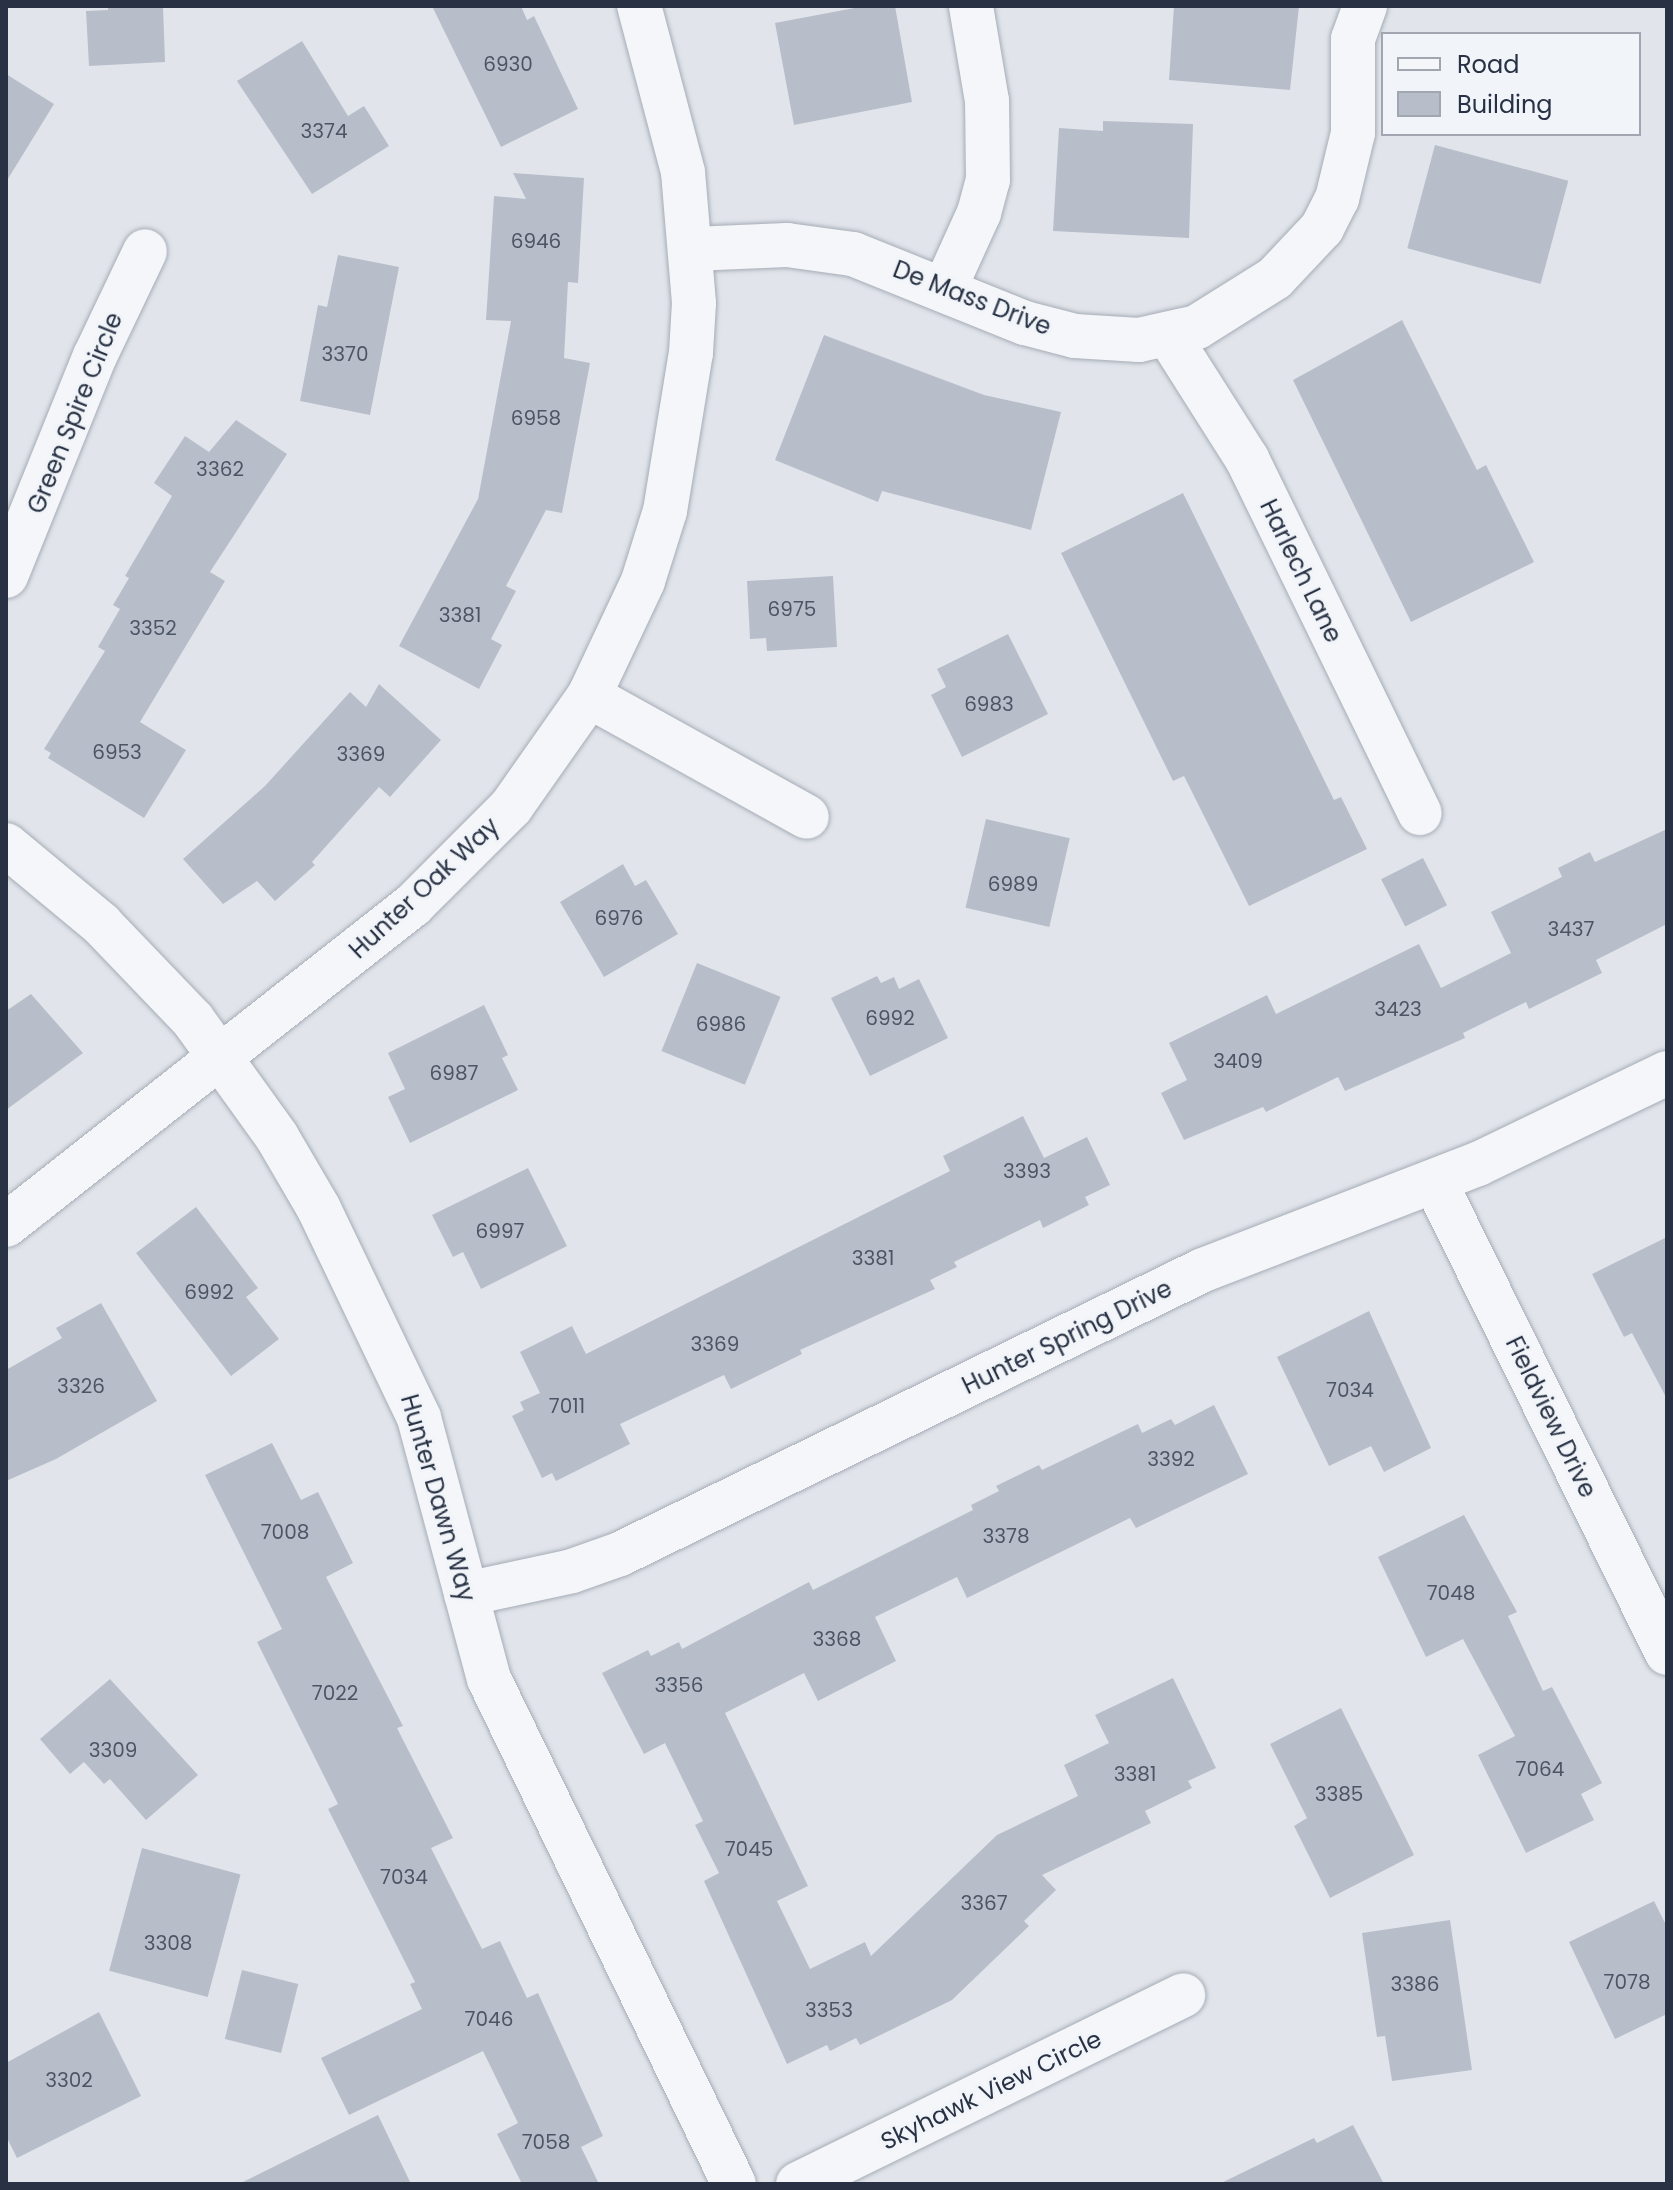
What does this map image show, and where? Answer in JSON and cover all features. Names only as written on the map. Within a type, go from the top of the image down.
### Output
[{"type":"street","name":"Hunter Oak Way","points":[[6,1225],[359,951],[465,857],[511,807],[589,696],[643,581],[665,511],[691,353],[692,249],[672,117],[639,6]]},
{"type":"street","points":[[944,290],[979,213],[988,180],[987,101],[971,6]]},
{"type":"street","name":"De Mass Drive","points":[[692,249],[821,248],[883,264],[1025,323],[1075,336],[1139,340],[1169,336],[1197,327],[1248,297],[1287,267],[1322,228],[1348,167],[1353,39],[1365,6]]},
{"type":"street","name":"Green Spire Circle","points":[[6,576],[95,356],[145,251]]},
{"type":"street","name":"Harlech Lane","points":[[1169,336],[1247,459],[1420,813]]},
{"type":"street","points":[[589,696],[807,817]]},
{"type":"street","name":"Hunter Dawn Way","points":[[6,845],[149,971],[221,1059],[299,1173],[403,1378],[427,1445],[466,1594],[502,1710],[734,2184]]},
{"type":"street","name":"Hunter Spring Drive","points":[[466,1594],[572,1571],[620,1554],[1203,1270],[1435,1182],[1667,1073]]},
{"type":"street","name":"Fieldview Drive","points":[[1435,1182],[1667,1653]]},
{"type":"street","name":"Skyhawk View Circle","points":[[798,2184],[1183,1995]]},
{"type":"building","points":[[108,6],[163,6],[165,62],[89,66],[86,11],[108,10]]},
{"type":"building","points":[[432,6],[521,6],[527,20],[534,16],[578,109],[501,147]]},
{"type":"building","points":[[865,6],[895,6],[912,102],[794,125],[775,23]]},
{"type":"building","points":[[1174,6],[1299,6],[1290,90],[1169,80]]},
{"type":"building","points":[[302,41],[348,116],[364,106],[389,146],[312,194],[237,81]]},
{"type":"building","points":[[6,74],[54,104],[6,182]]},
{"type":"building","points":[[1103,121],[1193,124],[1189,238],[1053,231],[1059,128],[1103,131]]},
{"type":"building","points":[[1435,145],[1568,181],[1541,284],[1407,248]]},
{"type":"building","points":[[513,173],[584,178],[578,283],[568,282],[564,358],[590,363],[562,513],[546,510],[506,586],[516,591],[491,639],[502,645],[479,689],[399,646],[478,499],[511,321],[486,320],[494,196],[526,199]]},
{"type":"building","points":[[338,255],[399,267],[370,415],[300,401],[318,305],[327,307]]},
{"type":"building","points":[[1402,320],[1477,470],[1486,465],[1534,562],[1411,622],[1293,380]]},
{"type":"building","points":[[824,335],[984,395],[1061,412],[1031,530],[882,491],[878,502],[775,460]]},
{"type":"building","points":[[236,420],[287,454],[210,572],[225,581],[140,722],[186,750],[144,818],[48,758],[51,753],[44,749],[105,651],[98,647],[120,609],[113,605],[129,578],[125,576],[172,496],[154,483],[185,436],[209,452]]},
{"type":"building","points":[[1183,493],[1334,800],[1341,797],[1367,849],[1249,906],[1184,776],[1173,781],[1061,553]]},
{"type":"building","points":[[833,576],[837,647],[767,651],[766,638],[750,639],[747,581]]},
{"type":"building","points":[[1008,634],[1048,714],[962,757],[931,695],[946,687],[937,669]]},
{"type":"building","points":[[379,684],[441,740],[390,797],[379,787],[312,862],[315,865],[275,901],[257,881],[223,904],[183,859],[265,786],[350,692],[366,707]]},
{"type":"building","points":[[986,819],[1070,838],[1049,927],[966,908]]},
{"type":"building","points":[[1667,829],[1667,924],[1596,960],[1602,973],[1529,1009],[1526,1002],[1463,1033],[1465,1038],[1345,1091],[1338,1077],[1266,1112],[1263,1107],[1184,1140],[1161,1093],[1187,1080],[1169,1043],[1267,995],[1276,1014],[1419,944],[1441,988],[1511,953],[1491,912],[1562,877],[1558,868],[1590,852],[1595,862]]},
{"type":"building","points":[[1423,858],[1447,905],[1405,927],[1381,879]]},
{"type":"building","points":[[623,864],[635,886],[646,880],[678,934],[604,977],[560,902]]},
{"type":"building","points":[[697,963],[780,997],[745,1085],[661,1051]]},
{"type":"building","points":[[877,976],[881,983],[894,977],[899,989],[919,979],[948,1038],[870,1076],[831,998]]},
{"type":"building","points":[[31,994],[83,1053],[6,1110],[6,1011]]},
{"type":"building","points":[[484,1005],[508,1055],[502,1058],[518,1090],[410,1143],[388,1097],[405,1089],[388,1053]]},
{"type":"building","points":[[1023,1116],[1044,1158],[1087,1137],[1110,1185],[1085,1197],[1089,1205],[1043,1228],[1040,1220],[954,1262],[957,1267],[930,1280],[935,1289],[800,1350],[802,1354],[731,1389],[724,1375],[620,1424],[630,1444],[556,1481],[552,1473],[542,1478],[512,1416],[524,1410],[520,1402],[540,1393],[520,1352],[572,1326],[586,1354],[950,1171],[943,1156]]},
{"type":"building","points":[[528,1168],[567,1246],[481,1289],[463,1252],[453,1257],[432,1215]]},
{"type":"building","points":[[196,1207],[258,1288],[246,1297],[279,1339],[231,1376],[136,1253]]},
{"type":"building","points":[[1667,1237],[1667,1399],[1632,1333],[1624,1337],[1592,1274]]},
{"type":"building","points":[[101,1303],[157,1401],[56,1459],[6,1481],[6,1370],[62,1338],[56,1328]]},
{"type":"building","points":[[1369,1311],[1431,1448],[1384,1472],[1371,1446],[1329,1466],[1277,1357]]},
{"type":"building","points":[[1214,1405],[1248,1474],[1136,1528],[1130,1518],[967,1598],[957,1577],[875,1617],[896,1661],[818,1701],[804,1673],[725,1713],[808,1886],[777,1901],[810,1969],[865,1942],[871,1956],[997,1835],[1078,1796],[1064,1765],[1109,1743],[1095,1715],[1173,1678],[1216,1768],[1188,1781],[1192,1788],[1145,1811],[1151,1823],[1042,1875],[1056,1890],[1024,1921],[1029,1926],[952,2000],[860,2045],[856,2038],[830,2051],[827,2045],[787,2064],[704,1881],[719,1873],[695,1825],[703,1821],[665,1743],[644,1754],[602,1673],[648,1650],[651,1656],[679,1642],[682,1649],[809,1582],[813,1590],[973,1510],[971,1505],[999,1491],[996,1486],[1039,1465],[1042,1470],[1138,1424],[1142,1433],[1171,1419],[1175,1425]]},
{"type":"building","points":[[272,1443],[301,1500],[318,1492],[353,1563],[326,1577],[403,1726],[397,1728],[453,1838],[431,1848],[482,1949],[500,1941],[527,1998],[538,1993],[603,2136],[581,2147],[599,2184],[522,2184],[497,2134],[518,2123],[483,2051],[349,2115],[321,2058],[422,2009],[410,1984],[415,1982],[328,1809],[338,1804],[257,1642],[282,1629],[205,1475]]},
{"type":"building","points":[[1464,1515],[1517,1612],[1508,1616],[1543,1691],[1552,1687],[1602,1783],[1581,1794],[1594,1820],[1526,1853],[1478,1755],[1515,1736],[1463,1639],[1426,1657],[1378,1557]]},
{"type":"building","points":[[110,1679],[198,1775],[146,1820],[110,1779],[104,1784],[84,1762],[70,1774],[40,1739]]},
{"type":"building","points":[[1341,1708],[1414,1855],[1330,1898],[1294,1826],[1307,1818],[1270,1744]]},
{"type":"building","points":[[142,1848],[241,1874],[208,1997],[109,1971]]},
{"type":"building","points":[[1654,1901],[1667,1927],[1667,2014],[1615,2039],[1569,1942]]},
{"type":"building","points":[[1450,1920],[1472,2070],[1392,2081],[1385,2036],[1377,2037],[1362,1933]]},
{"type":"building","points":[[242,1970],[298,1984],[281,2053],[225,2039]]},
{"type":"building","points":[[99,2012],[141,2096],[17,2158],[6,2136],[6,2063]]},
{"type":"building","points":[[378,2115],[411,2184],[239,2184]]},
{"type":"building","points":[[1353,2125],[1384,2184],[1219,2184],[1314,2138],[1317,2143]]}]
